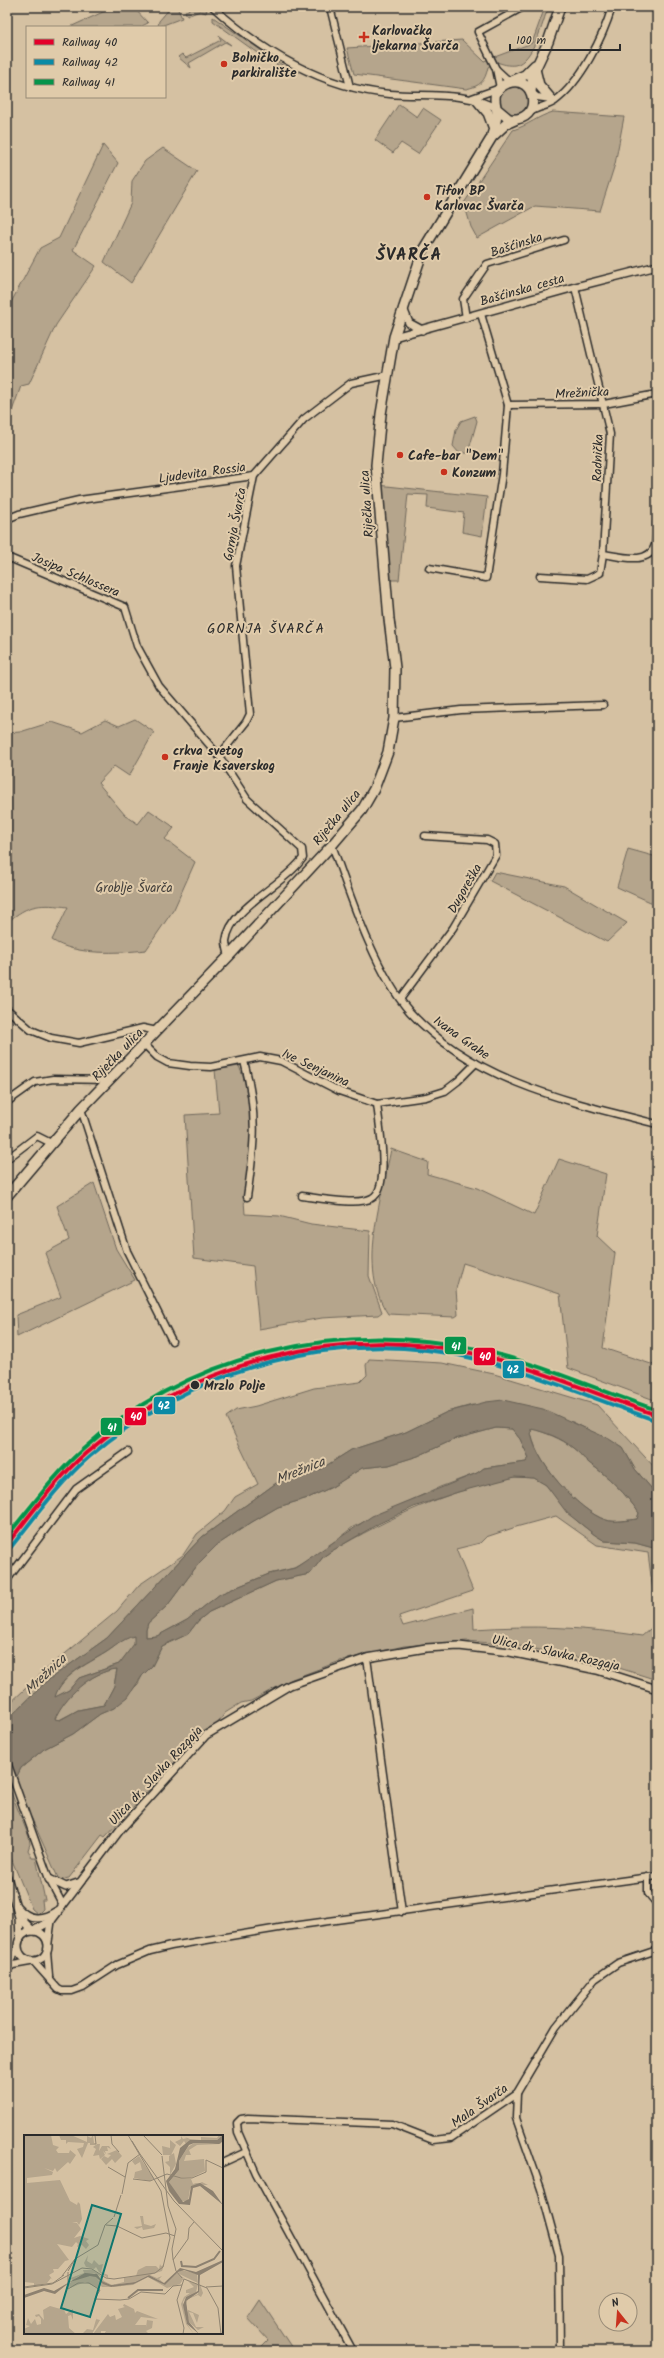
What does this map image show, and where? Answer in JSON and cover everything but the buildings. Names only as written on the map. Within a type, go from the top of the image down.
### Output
[{"type":"main road","points":[[493,133],[502,126],[526,115],[533,104],[531,92],[536,66],[548,42],[560,7]]},
{"type":"main road","points":[[493,133],[497,109],[495,99],[500,88],[525,75],[536,66]]},
{"type":"main road","points":[[536,66],[539,85],[555,98]]},
{"type":"main road","points":[[510,82],[522,83],[531,92]]},
{"type":"main road","points":[[474,99],[488,113],[493,133]]},
{"type":"main road","points":[[497,109],[503,116],[515,120]]},
{"type":"main road","name":"Riječka ulica","points":[[7,1196],[81,1109],[229,956],[332,845],[362,810],[374,789],[388,752],[394,718],[395,668],[389,619],[376,465],[394,338],[402,308],[423,250],[493,133]]},
{"type":"street","points":[[213,7],[250,38],[298,67],[350,87],[388,94],[474,99],[497,109]]},
{"type":"street","points":[[330,7],[350,87]]},
{"type":"street","points":[[474,99],[500,88],[496,70],[478,32],[523,7]]},
{"type":"street","points":[[526,115],[535,109],[554,102],[555,98],[575,79],[598,42],[612,7]]},
{"type":"street","points":[[496,70],[510,82]]},
{"type":"street","points":[[531,92],[537,97],[555,98]]},
{"type":"street","name":"Bašćinska","points":[[466,318],[463,299],[487,264],[564,240]]},
{"type":"street","name":"Bašćinska cesta","points":[[394,338],[574,287],[657,266]]},
{"type":"street","name":"Radnička","points":[[540,576],[587,578],[600,573],[604,554],[610,434],[604,404],[574,287]]},
{"type":"street","points":[[402,308],[410,323],[422,330]]},
{"type":"street","points":[[429,568],[486,578],[502,474],[508,405],[481,314]]},
{"type":"street","name":"Ljudevita Rossia","points":[[7,519],[19,514],[79,500],[254,476],[304,419],[351,383],[388,375]]},
{"type":"street","name":"Mrežnička","points":[[508,405],[604,404],[657,394]]},
{"type":"street","name":"Gornja Švarča","points":[[219,756],[246,722],[250,714],[236,566],[254,476]]},
{"type":"street","points":[[604,554],[638,559],[648,556],[655,546],[657,522]]},
{"type":"street","name":"Josipa Schlossera","points":[[7,557],[125,607],[137,646],[159,686],[219,756],[247,799],[302,849],[303,858],[293,872],[238,913],[231,924],[226,942],[229,956]]},
{"type":"street","points":[[394,718],[461,710],[603,706]]},
{"type":"street","name":"Dugoreška","points":[[400,998],[454,928],[496,855],[495,844],[487,840],[425,836]]},
{"type":"street","name":"Ivana Grahe","points":[[332,845],[380,967],[409,1011],[436,1036],[476,1063],[536,1090],[657,1124]]},
{"type":"street","points":[[7,1009],[31,1030],[51,1038],[79,1043],[143,1028],[157,1031]]},
{"type":"street","name":"Ive Senjanina","points":[[144,1044],[157,1057],[168,1063],[211,1067],[260,1057],[281,1061],[339,1091],[377,1104],[426,1097],[444,1091],[458,1081],[476,1063]]},
{"type":"street","points":[[244,1061],[252,1091],[255,1125],[247,1196]]},
{"type":"street","points":[[7,1102],[35,1082],[53,1079],[109,1080]]},
{"type":"street","points":[[302,1196],[358,1201],[372,1199],[379,1192],[382,1183],[382,1152],[377,1104]]},
{"type":"street","points":[[81,1109],[127,1251],[172,1341]]},
{"type":"street","points":[[7,1158],[37,1136],[51,1143]]},
{"type":"street","points":[[7,1580],[76,1489],[128,1452]]},
{"type":"street","name":"Ulica dr. Slavka Rozgaja","points":[[33,1931],[51,1922],[120,1830],[206,1735],[290,1685],[367,1658],[426,1648],[459,1646],[510,1652],[597,1670],[657,1689]]},
{"type":"street","points":[[367,1658],[402,1912]]},
{"type":"street","points":[[7,1762],[24,1813],[62,1907],[47,1917],[35,1919],[28,1917],[15,1905]]},
{"type":"street","points":[[17,1949],[23,1959],[32,1962],[58,1989],[62,1992],[72,1991],[117,1965],[150,1952],[171,1946],[285,1927],[657,1876]]},
{"type":"street","points":[[7,1877],[19,1917],[20,1938],[17,1949],[7,1968]]},
{"type":"street","points":[[648,1877],[648,1893],[657,1904]]},
{"type":"street","points":[[50,1879],[66,1887],[80,1882]]},
{"type":"street","points":[[19,1917],[33,1931],[42,1934],[48,1942],[47,1952],[49,1978]]},
{"type":"street","name":"Ulica dr. Slavka Rozgaja","points":[[48,1942],[51,1922]]},
{"type":"street","points":[[20,1938],[23,1934],[33,1931]]},
{"type":"street","name":"Mala Švarča","points":[[246,2152],[238,2132],[237,2123],[241,2118],[300,2119],[392,2124],[433,2140],[450,2138],[517,2093],[556,2027],[594,1979],[618,1963],[657,1950]]},
{"type":"street","points":[[7,1968],[17,1964],[42,1959],[47,1952]]},
{"type":"street","points":[[517,2093],[516,2118],[541,2189],[559,2255],[560,2351]]},
{"type":"street","points":[[223,2163],[246,2152],[352,2351]]},
{"type":"green space","points":[[114,7],[133,7],[148,23],[142,26],[72,26]]},
{"type":"green space","points":[[171,7],[177,7],[182,18],[161,26],[158,26],[159,21]]},
{"type":"green space","points":[[188,7],[204,7],[207,10],[206,13],[200,11],[187,16],[185,11],[189,10]]},
{"type":"green space","points":[[545,7],[548,7],[540,31],[527,57],[515,65],[506,65],[497,62],[488,67],[483,80],[478,85],[466,89],[354,74],[347,48],[462,40],[484,61],[532,43]]},
{"type":"green space","points":[[213,17],[288,69],[288,71],[260,55],[213,21]]},
{"type":"green space","points":[[219,36],[231,45],[225,42],[189,63],[191,68],[178,57],[182,54],[186,58],[221,40]]},
{"type":"green space","points":[[514,86],[520,87],[524,90],[527,94],[527,106],[524,110],[520,113],[514,114],[508,113],[504,110],[501,106],[500,100],[501,94],[504,90],[508,87]]},
{"type":"green space","points":[[399,104],[417,117],[423,108],[441,120],[418,154],[401,143],[393,153],[375,140]]},
{"type":"green space","points":[[553,112],[624,117],[615,164],[600,211],[535,206],[477,238],[471,227],[464,203],[513,130]]},
{"type":"green space","points":[[103,145],[118,163],[73,250],[96,266],[56,325],[29,384],[21,386],[7,425],[7,310],[40,248],[59,238]]},
{"type":"green space","points":[[163,148],[197,171],[131,283],[104,262],[131,203],[132,181],[145,161]]},
{"type":"green space","points":[[475,416],[477,421],[468,453],[459,453],[453,446],[456,430],[461,421]]},
{"type":"green space","points":[[378,485],[487,497],[482,536],[462,532],[464,513],[427,508],[428,495],[408,494],[399,580],[385,580]]},
{"type":"green space","name":"Groblje Švarča","points":[[135,719],[154,732],[129,776],[114,766],[98,783],[125,815],[138,824],[149,810],[171,825],[174,828],[165,839],[195,862],[174,909],[146,950],[135,951],[85,951],[73,949],[52,940],[68,907],[50,905],[36,906],[29,908],[15,916],[7,923],[7,733],[20,732],[52,722],[82,732],[105,720],[119,726]]},
{"type":"green space","points":[[628,849],[657,857],[657,905],[617,887]]},
{"type":"green space","points":[[495,872],[564,886],[627,923],[607,942],[490,881]]},
{"type":"green space","points":[[239,1066],[248,1093],[252,1112],[253,1132],[244,1195],[245,1214],[279,1216],[311,1224],[370,1231],[369,1276],[382,1312],[378,1315],[322,1318],[259,1329],[253,1266],[194,1258],[185,1115],[219,1113],[215,1070]]},
{"type":"green space","points":[[391,1149],[428,1162],[427,1174],[477,1188],[534,1215],[559,1159],[606,1174],[597,1236],[615,1253],[603,1348],[657,1366],[657,1401],[568,1368],[560,1294],[463,1263],[456,1289],[458,1315],[455,1317],[388,1314],[379,1296],[374,1276],[373,1255],[374,1233]]},
{"type":"green space","points":[[94,1183],[116,1249],[135,1280],[17,1337],[16,1315],[61,1297],[45,1253],[69,1240],[57,1206]]},
{"type":"green space","points":[[369,1359],[442,1363],[494,1374],[597,1405],[657,1470],[657,1495],[635,1469],[623,1448],[573,1422],[472,1405],[447,1412],[406,1432],[351,1450],[321,1469],[279,1481],[202,1537],[107,1638],[47,1681],[7,1720],[7,1706],[43,1672],[117,1611],[139,1585],[183,1555],[197,1534],[225,1511],[235,1497],[258,1484],[226,1417],[236,1410],[256,1406],[314,1388],[360,1382],[367,1375],[366,1365]]},
{"type":"green space","points":[[496,1428],[512,1429],[520,1439],[529,1458],[526,1462],[484,1468],[477,1473],[440,1487],[353,1527],[314,1557],[294,1568],[269,1574],[220,1594],[187,1620],[157,1636],[146,1637],[148,1623],[167,1606],[199,1563],[217,1545],[252,1522],[278,1507],[308,1498],[332,1487],[362,1468],[389,1465],[418,1456],[455,1439]]},
{"type":"green space","points":[[531,1428],[568,1444],[610,1480],[639,1513],[637,1519],[622,1521],[606,1520],[595,1515],[570,1495],[547,1468],[538,1453],[533,1440]]},
{"type":"green space","points":[[515,1477],[534,1478],[546,1485],[577,1521],[605,1541],[635,1543],[657,1549],[657,1623],[657,1680],[597,1661],[514,1645],[467,1641],[404,1646],[343,1660],[292,1679],[251,1701],[241,1703],[225,1713],[215,1727],[189,1747],[105,1837],[102,1835],[69,1878],[59,1880],[29,1814],[16,1778],[21,1768],[44,1749],[73,1734],[100,1714],[114,1708],[138,1684],[142,1676],[152,1666],[162,1646],[188,1634],[198,1621],[209,1612],[276,1581],[310,1574],[323,1557],[375,1527],[442,1498]],"holes":[[[556,1516],[597,1545],[648,1553],[657,1623],[642,1636],[558,1628],[517,1627],[474,1629],[473,1608],[403,1626],[399,1616],[473,1591],[456,1549],[480,1543],[486,1537],[516,1527]]]},
{"type":"green space","points":[[134,1635],[135,1644],[119,1664],[79,1678],[69,1690],[54,1698],[63,1683],[75,1671]]},
{"type":"green space","points":[[117,1669],[114,1686],[104,1705],[78,1710],[59,1720],[54,1720],[58,1711],[71,1694],[88,1680],[107,1671]]},
{"type":"green space","points":[[10,1790],[29,1837],[30,1844],[28,1850],[32,1858],[36,1858],[45,1900],[42,1900],[43,1909],[38,1914],[32,1909],[7,1848],[7,1796]]},
{"type":"green space","points":[[7,1906],[12,1928],[11,1938],[7,1949]]},
{"type":"green space","points":[[260,2300],[292,2348],[289,2351],[257,2351],[268,2340],[248,2318]]},
{"type":"shaded area","points":[[503,1400],[543,1409],[609,1439],[623,1448],[635,1469],[657,1495],[657,1549],[635,1543],[605,1541],[567,1513],[546,1485],[534,1478],[515,1477],[458,1492],[414,1507],[378,1524],[330,1552],[323,1557],[310,1574],[276,1581],[209,1612],[198,1621],[188,1634],[162,1646],[152,1666],[142,1676],[128,1697],[114,1708],[100,1714],[73,1734],[44,1749],[21,1768],[7,1796],[7,1720],[47,1681],[107,1638],[202,1537],[279,1481],[321,1469],[351,1450],[406,1432],[447,1412],[486,1402]],"holes":[[[496,1428],[512,1429],[520,1439],[529,1458],[526,1462],[484,1468],[477,1473],[372,1516],[295,1568],[269,1574],[220,1594],[187,1620],[157,1636],[146,1637],[148,1623],[167,1606],[199,1563],[217,1545],[252,1522],[278,1507],[308,1498],[332,1487],[362,1468],[389,1465],[418,1456],[455,1439]],[[531,1429],[553,1436],[569,1444],[622,1492],[639,1513],[637,1519],[610,1521],[595,1515],[570,1495],[558,1482],[538,1454],[533,1441]],[[134,1636],[134,1644],[119,1664],[79,1678],[69,1690],[55,1697],[58,1689],[69,1676],[130,1637]],[[117,1669],[114,1686],[104,1705],[78,1710],[60,1720],[55,1719],[72,1694],[89,1680],[107,1671]]]},
{"type":"rail line","name":"41","points":[[7,1536],[61,1471],[81,1451],[123,1418],[168,1390],[217,1368],[267,1352],[319,1343],[372,1339],[424,1341],[477,1349],[500,1355],[545,1369],[657,1410]]},
{"type":"rail line","name":"40","points":[[7,1544],[75,1463],[128,1421],[173,1394],[220,1373],[270,1357],[320,1347],[372,1343],[424,1346],[476,1354],[567,1382],[657,1415]]},
{"type":"rail line","name":"42","points":[[11,1547],[48,1500],[78,1467],[130,1425],[175,1399],[222,1377],[271,1362],[322,1352],[373,1348],[425,1350],[476,1359],[499,1365],[655,1420]]},
{"type":"place","name":"Karlovačka ljekarna Švarča","points":[[364,37]]},
{"type":"place","name":"Bolničko parkiralište","points":[[224,64]]},
{"type":"place","name":"Tifon BP Karlovac Švarča","points":[[427,197]]},
{"type":"place","name":"Cafe-bar \"Dem\"","points":[[400,455]]},
{"type":"place","name":"Konzum","points":[[444,472]]},
{"type":"place","name":"crkva svetog Franje Ksaverskog","points":[[165,757]]},
{"type":"place","name":"Mrzlo Polje","points":[[195,1385]]},
{"type":"district","name":"ŠVARČA","points":[[409,254]]},
{"type":"district","name":"GORNJA ŠVARČA","points":[[266,628]]},
{"type":"water label","name":"Mrežnica","points":[[300,1470]]},
{"type":"water label","name":"Mrežnica","points":[[45,1674]]}]
